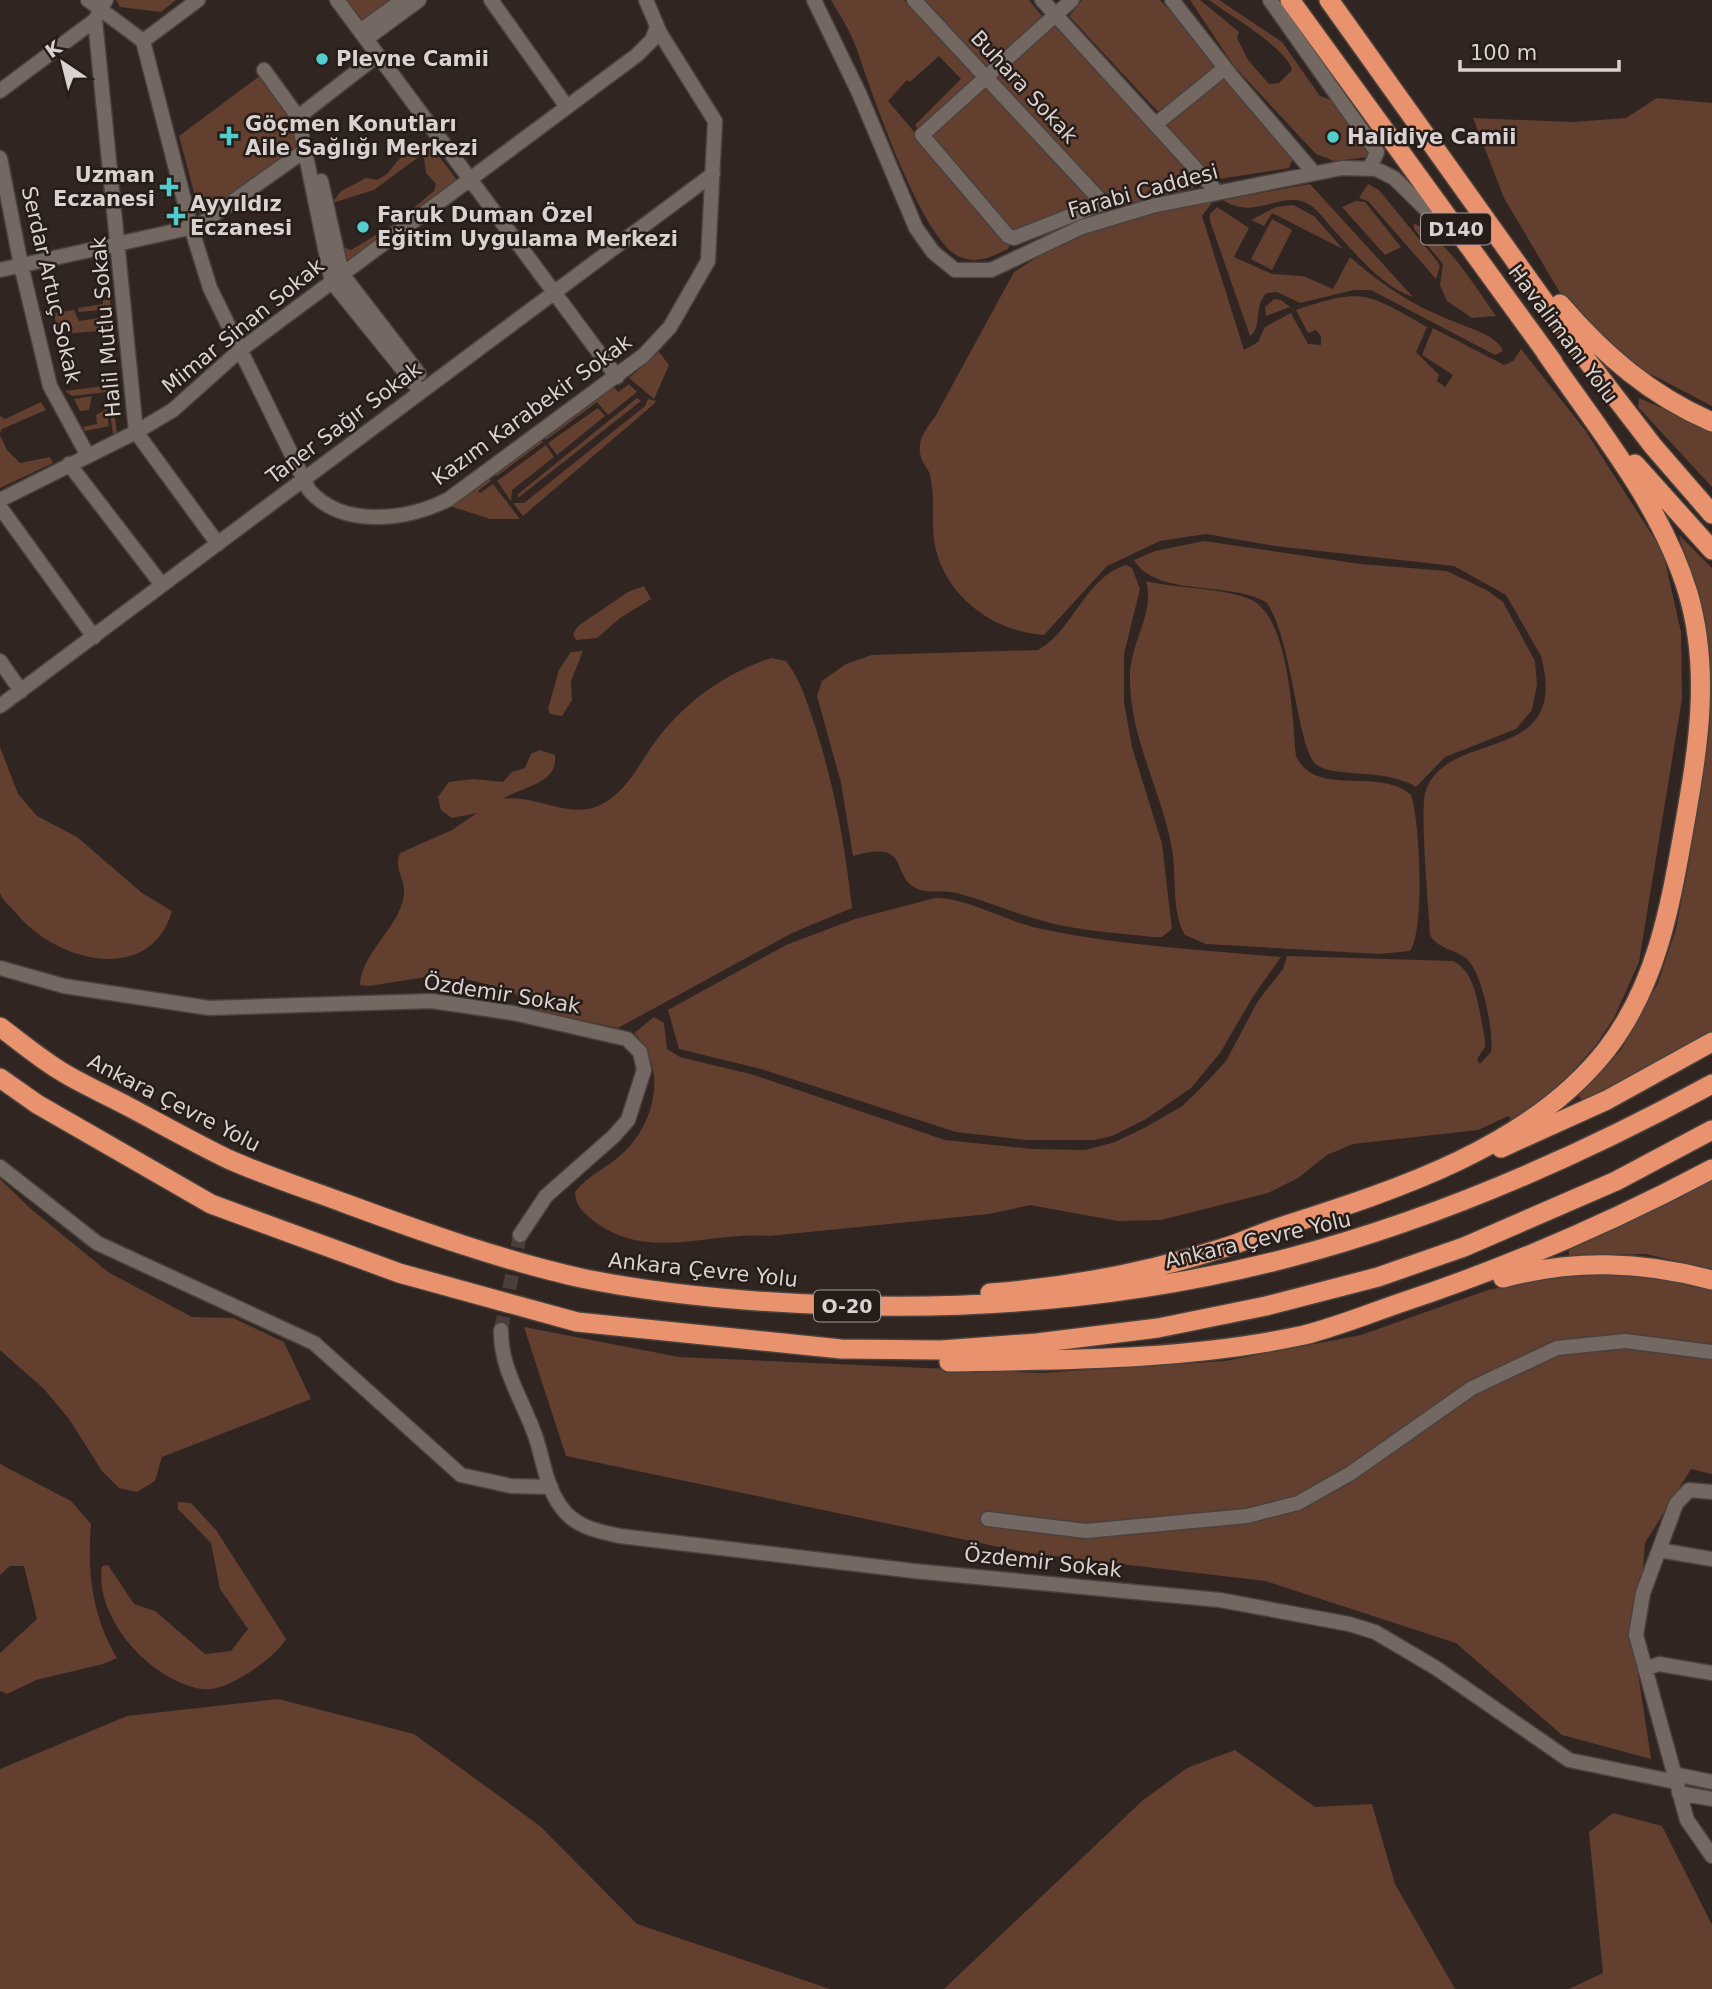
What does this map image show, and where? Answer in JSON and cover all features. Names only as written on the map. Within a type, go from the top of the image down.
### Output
[{"type":"highway","name":"Havalimanı Yolu","points":[[1290,0],[1546,353],[1655,488],[1712,550]]},
{"type":"highway","name":"Havalimanı Yolu","points":[[1329,0],[1613,395],[1681,481],[1712,514]]},
{"type":"highway","points":[[1464,188],[1554,298],[1612,359],[1652,391],[1712,422]]},
{"type":"highway","points":[[1378,1194],[1505,1135],[1546,1108],[1593,1065],[1619,1032],[1648,981],[1661,942],[1674,881],[1703,694],[1701,656],[1693,613],[1678,566],[1649,507],[1546,353]]},
{"type":"highway","name":"Ankara Çevre Yolu","points":[[0,1027],[59,1070],[230,1160],[410,1227],[545,1269],[615,1285],[682,1294],[906,1308],[994,1305],[1077,1298],[1226,1275],[1356,1241],[1456,1206],[1592,1147],[1712,1084]]},
{"type":"highway","points":[[682,1294],[943,1295],[1002,1292],[1067,1283],[1224,1248],[1482,1156],[1570,1118],[1712,1042]]},
{"type":"highway","name":"O-20","points":[[0,1078],[37,1104],[211,1204],[399,1273],[577,1322],[777,1345],[897,1351],[984,1348],[1158,1328],[1266,1306],[1424,1262],[1575,1200],[1712,1130]]},
{"type":"highway","points":[[1307,1334],[1505,1267],[1624,1214],[1712,1169]]},
{"type":"highway","points":[[577,1322],[677,1343],[865,1362],[1083,1358],[1222,1349],[1307,1334],[1388,1314],[1509,1276],[1564,1265],[1620,1263],[1671,1269],[1712,1280]]},
{"type":"street","points":[[88,0],[143,41],[191,227],[211,288],[238,356],[298,478],[220,536],[147,436],[191,403],[238,356]]},
{"type":"street","points":[[143,41],[198,0]]},
{"type":"street","points":[[337,0],[617,377]]},
{"type":"street","points":[[491,0],[567,107]]},
{"type":"street","points":[[391,516],[391,523],[411,521],[449,505],[629,374],[658,349],[690,306],[713,261],[720,183],[720,168],[714,168],[714,116],[657,27],[646,0]]},
{"type":"street","name":"Farabi Caddesi","points":[[814,0],[859,93],[916,228],[933,252],[955,270],[991,270],[1082,227],[1216,191],[1314,173],[1370,168]]},
{"type":"street","name":"Buhara Sokak","points":[[914,0],[986,77],[1103,203],[1020,237],[1008,236],[922,135],[986,77]]},
{"type":"street","points":[[1042,0],[1216,191]]},
{"type":"street","points":[[986,77],[1072,0]]},
{"type":"street","points":[[1172,0],[1217,54],[1225,68],[1314,173]]},
{"type":"street","points":[[1270,0],[1377,152],[1370,168]]},
{"type":"street","points":[[363,35],[408,2]]},
{"type":"street","points":[[0,91],[101,10]]},
{"type":"street","name":"Halil Mutlu Sokak","points":[[101,10],[136,432],[218,544]]},
{"type":"street","name":"Mimar Sinan Sokak","points":[[0,500],[136,432],[180,405],[337,278],[637,55],[652,40],[657,27]]},
{"type":"street","points":[[302,114],[378,55]]},
{"type":"street","points":[[1156,124],[1225,68]]},
{"type":"street","points":[[264,70],[302,114],[337,278]]},
{"type":"street","points":[[302,114],[304,151],[337,278],[424,389]]},
{"type":"street","points":[[1370,168],[1383,155],[1385,131]]},
{"type":"street","points":[[0,270],[198,226],[304,151]]},
{"type":"street","name":"Serdar Artuç Sokak","points":[[0,158],[21,265],[50,386],[88,456]]},
{"type":"street","name":"Taner Sağır Sokak","points":[[0,706],[554,292],[714,168]]},
{"type":"street","name":"Kazım Karabekir Sokak","points":[[238,356],[315,497],[332,508],[350,513],[391,516],[422,511],[449,499],[617,377],[644,355],[670,327],[699,279],[709,254],[714,168]]},
{"type":"street","points":[[1370,168],[1384,172],[1404,186],[1488,273]]},
{"type":"street","points":[[69,464],[162,585]]},
{"type":"street","points":[[0,507],[93,637]]},
{"type":"street","points":[[0,661],[21,691]]},
{"type":"street","name":"Özdemir Sokak","points":[[0,968],[64,986],[209,1008],[394,1000],[456,1004],[627,1040],[640,1052],[644,1070],[628,1119],[614,1136],[546,1196],[520,1235]]},
{"type":"street","points":[[0,1167],[97,1242],[314,1343],[461,1475],[511,1486],[551,1486]]},
{"type":"street","name":"Özdemir Sokak","points":[[501,1330],[506,1366],[535,1437],[551,1486],[567,1514],[590,1529],[620,1536],[914,1571],[1220,1600],[1349,1625],[1375,1632],[1436,1668],[1569,1760],[1676,1783]]},
{"type":"street","points":[[988,1519],[1086,1531],[1247,1516],[1308,1497],[1351,1474],[1472,1388],[1557,1348],[1625,1341],[1712,1352]]},
{"type":"street","points":[[1712,1492],[1689,1490],[1676,1504],[1643,1592],[1636,1635],[1686,1820],[1712,1856]]},
{"type":"street","points":[[1659,1550],[1712,1559]]},
{"type":"street","points":[[1645,1669],[1659,1664],[1712,1673]]},
{"type":"street","points":[[1676,1783],[1712,1782]]},
{"type":"street","points":[[1676,1783],[1712,1799]]},
{"type":"shaded area","points":[[116,0],[176,0],[161,12],[120,7]]},
{"type":"shaded area","points":[[347,0],[396,0],[365,23]]},
{"type":"shaded area","points":[[831,0],[904,0],[975,73],[973,81],[920,131],[915,125],[961,79],[939,56],[910,82],[907,80],[888,101],[1010,245],[1008,249],[984,259],[971,260],[958,256],[943,243],[913,193],[885,127],[854,41]]},
{"type":"shaded area","points":[[922,0],[1029,0],[1042,16],[989,68]]},
{"type":"shaded area","points":[[1082,0],[1160,0],[1218,64],[1161,115],[1069,16]]},
{"type":"shaded area","points":[[1190,0],[1200,0],[1239,32],[1237,38],[1248,60],[1269,84],[1279,83],[1292,70],[1288,62],[1269,42],[1209,0],[1219,0],[1282,42],[1320,96],[1338,102],[1377,156],[1334,161],[1316,154],[1234,66]]},
{"type":"shaded area","points":[[1053,23],[1194,178],[1196,184],[1193,188],[1118,207],[995,76]]},
{"type":"shaded area","name":"Göçmen Konutları Aile Sağlığı Merkezi","points":[[261,75],[292,121],[296,148],[200,215],[179,136]]},
{"type":"shaded area","points":[[1224,75],[1293,158],[1289,168],[1219,179],[1193,160],[1167,128],[1167,123]]},
{"type":"shaded area","points":[[987,85],[1091,201],[1018,232],[1005,224],[929,136]]},
{"type":"shaded area","points":[[1657,98],[1712,103],[1712,406],[1618,357],[1559,291],[1504,198],[1473,118],[1572,122],[1626,118]]},
{"type":"shaded area","points":[[428,142],[457,180],[347,261],[338,250],[343,247],[351,250],[394,224],[434,191],[436,184],[426,173],[424,158],[420,156],[374,190],[332,203],[341,191],[366,178],[377,180],[387,174],[400,158]]},
{"type":"shaded area","points":[[1310,184],[1413,297],[1379,277],[1310,205],[1289,200],[1247,208],[1223,200]]},
{"type":"shaded area","points":[[1368,184],[1379,190],[1437,261],[1440,266],[1436,279],[1368,201],[1359,198]]},
{"type":"shaded area","points":[[1214,200],[1202,216],[1244,350],[1258,342],[1265,327],[1291,313],[1308,344],[1321,345],[1321,336],[1316,330],[1308,333],[1296,310],[1352,296],[1377,301],[1427,327],[1416,352],[1439,375],[1437,381],[1445,387],[1453,375],[1422,355],[1433,328],[1504,365],[1513,361],[1521,349],[1585,430],[1663,552],[1681,632],[1682,699],[1639,962],[1614,1018],[1595,1046],[1555,1091],[1515,1122],[1508,1116],[1478,1130],[1353,1144],[1327,1155],[1298,1178],[1268,1193],[1161,1220],[1118,1221],[1030,1205],[989,1214],[769,1236],[658,1243],[615,1234],[584,1213],[575,1192],[585,1181],[622,1154],[643,1127],[650,1111],[654,1078],[645,1047],[634,1033],[654,1017],[664,1023],[667,1049],[680,1057],[754,1075],[945,1140],[1032,1149],[1085,1150],[1115,1142],[1181,1107],[1226,1061],[1258,1001],[1283,969],[1287,956],[1453,961],[1468,975],[1476,995],[1485,1039],[1485,1047],[1477,1059],[1480,1064],[1491,1052],[1491,1030],[1486,1002],[1472,965],[1466,958],[1437,943],[1430,935],[1424,800],[1426,790],[1439,771],[1458,758],[1524,731],[1539,715],[1546,691],[1541,656],[1506,595],[1454,566],[1275,546],[1206,534],[1160,541],[1107,566],[1044,635],[1009,627],[976,610],[951,584],[936,550],[932,484],[920,454],[920,442],[1014,272],[1053,247],[1107,225]]},
{"type":"shaded area","points":[[1356,201],[1365,202],[1401,247],[1385,255],[1342,207]]},
{"type":"shaded area","points":[[1293,205],[1314,216],[1343,249],[1272,213],[1264,226],[1251,220],[1276,207]]},
{"type":"shaded area","points":[[1217,207],[1249,228],[1234,257],[1272,274],[1303,276],[1333,289],[1350,257],[1405,298],[1488,336],[1501,346],[1503,351],[1495,355],[1371,290],[1354,290],[1300,303],[1277,292],[1267,293],[1260,303],[1256,327],[1250,336],[1210,221],[1210,214]]},
{"type":"shaded area","points":[[1272,219],[1292,230],[1272,270],[1251,259]]},
{"type":"shaded area","points":[[1414,223],[1439,241],[1450,253],[1496,316],[1472,318],[1447,301],[1440,285],[1443,264],[1414,229]]},
{"type":"shaded area","points":[[110,299],[111,309],[79,312],[78,308],[103,304],[103,300]]},
{"type":"shaded area","points":[[1274,299],[1281,300],[1290,307],[1266,316],[1265,307]]},
{"type":"shaded area","points":[[74,310],[79,321],[112,316],[113,330],[61,334],[57,330],[54,313]]},
{"type":"shaded area","points":[[659,352],[669,365],[654,399],[629,378]]},
{"type":"shaded area","points":[[629,384],[637,392],[608,415],[597,402],[546,440],[544,437],[614,387],[618,392]]},
{"type":"shaded area","points":[[111,385],[117,434],[113,434],[107,392],[72,396],[65,391]]},
{"type":"shaded area","points":[[92,396],[89,410],[80,411],[74,399]]},
{"type":"shaded area","points":[[637,398],[641,401],[518,498],[518,494]]},
{"type":"shaded area","points":[[1639,398],[1712,430],[1712,487],[1638,407]]},
{"type":"shaded area","points":[[648,399],[656,401],[523,516],[513,503],[524,503],[645,406]]},
{"type":"shaded area","points":[[41,402],[46,410],[2,429],[0,433],[0,416],[5,419]]},
{"type":"shaded area","points":[[598,408],[605,416],[557,455],[548,443]]},
{"type":"shaded area","points":[[107,409],[109,426],[85,431],[83,427],[97,424],[96,415]]},
{"type":"shaded area","points":[[0,435],[7,450],[20,463],[50,457],[53,463],[0,488]]},
{"type":"shaded area","points":[[541,439],[543,442],[497,476],[492,475]]},
{"type":"shaded area","points":[[546,445],[554,457],[512,490],[511,501],[497,481]]},
{"type":"shaded area","points":[[488,478],[491,481],[478,491],[480,493],[493,484],[520,519],[490,519],[450,506]]},
{"type":"shaded area","points":[[1679,535],[1712,568],[1712,1036],[1586,1105],[1578,1095],[1621,1050],[1658,983],[1676,929],[1688,868],[1697,812],[1709,663]]},
{"type":"shaded area","points":[[1204,541],[1360,564],[1447,571],[1488,591],[1503,602],[1535,661],[1537,684],[1532,710],[1516,729],[1445,757],[1416,787],[1391,777],[1336,771],[1317,765],[1304,739],[1283,641],[1266,602],[1233,592],[1158,579],[1144,572],[1134,560],[1155,551]]},
{"type":"shaded area","points":[[1126,565],[1132,568],[1140,589],[1124,654],[1124,702],[1132,747],[1162,844],[1172,929],[1162,937],[1152,937],[1050,923],[957,893],[920,890],[910,884],[893,856],[885,852],[853,856],[841,783],[817,696],[822,681],[846,664],[872,655],[1038,650],[1061,630],[1100,581],[1112,571]]},
{"type":"shaded area","points":[[1146,581],[1235,594],[1261,607],[1272,623],[1280,644],[1290,693],[1296,756],[1305,769],[1333,780],[1383,783],[1398,787],[1411,795],[1417,827],[1420,875],[1418,922],[1410,951],[1379,954],[1206,944],[1185,935],[1176,907],[1169,834],[1141,744],[1131,698],[1131,662],[1145,616],[1148,593]]},
{"type":"shaded area","points":[[644,586],[651,599],[620,618],[597,638],[576,640],[573,634],[578,626],[628,592]]},
{"type":"shaded area","points":[[583,651],[571,681],[572,700],[562,716],[550,714],[548,709],[559,670],[571,652]]},
{"type":"shaded area","points":[[771,658],[786,661],[792,669],[816,729],[838,818],[852,908],[792,933],[618,1028],[536,1010],[510,990],[470,980],[426,977],[360,985],[367,961],[401,907],[404,889],[398,864],[400,853],[452,830],[477,813],[452,818],[441,810],[438,797],[449,782],[474,779],[503,782],[512,772],[525,768],[531,754],[540,750],[555,755],[551,773],[545,779],[503,799],[515,798],[575,810],[598,806],[617,794],[666,728],[692,702],[737,672]]},
{"type":"shaded area","points":[[0,747],[18,794],[37,816],[77,837],[142,893],[172,911],[161,935],[144,950],[123,958],[100,959],[77,954],[54,944],[34,930],[3,898],[0,893]]},
{"type":"shaded area","points":[[935,898],[959,901],[1025,925],[1067,934],[1158,946],[1281,957],[1254,995],[1220,1053],[1191,1088],[1146,1119],[1112,1136],[1094,1140],[1027,1140],[956,1132],[761,1069],[679,1049],[668,1010],[786,945],[855,919]]},
{"type":"shaded area","points":[[1712,1171],[1712,1269],[1646,1254],[1569,1256],[1569,1245]]},
{"type":"shaded area","points":[[0,1179],[31,1209],[108,1272],[192,1317],[233,1318],[284,1342],[311,1399],[162,1457],[155,1481],[137,1492],[119,1488],[102,1471],[69,1419],[44,1389],[0,1350]]},
{"type":"shaded area","points":[[1591,1270],[1689,1282],[1712,1289],[1712,1474],[1691,1469],[1645,1543],[1636,1660],[1651,1759],[1562,1735],[1456,1643],[1265,1581],[1028,1553],[566,1456],[524,1327],[679,1357],[1041,1373],[1225,1361],[1361,1335],[1488,1290]]},
{"type":"shaded area","points":[[0,1464],[71,1501],[91,1524],[93,1593],[102,1626],[117,1658],[103,1664],[36,1680],[7,1694],[0,1691],[0,1653],[37,1619],[24,1566],[10,1566],[0,1575]]},
{"type":"shaded area","points":[[178,1502],[191,1503],[216,1530],[286,1639],[260,1665],[224,1686],[212,1689],[183,1684],[146,1661],[117,1627],[107,1607],[102,1586],[102,1566],[108,1565],[134,1604],[155,1611],[205,1654],[231,1651],[248,1629],[220,1589],[211,1543],[178,1509]]},
{"type":"shaded area","points":[[278,1699],[414,1734],[540,1826],[637,1924],[830,1989],[0,1989],[0,1769],[127,1716]]},
{"type":"shaded area","points":[[1235,1750],[1315,1807],[1372,1804],[1395,1884],[1455,1989],[944,1989],[1142,1801],[1187,1768]]},
{"type":"shaded area","points":[[1613,1813],[1662,1826],[1712,1925],[1712,1989],[1569,1989],[1603,1973],[1589,1832]]},
{"type":"tunnel","points":[[501,1330],[520,1235]]},
{"type":"place","name":"Plevne Camii","points":[[322,59]]},
{"type":"place","name":"Göçmen Konutları Aile Sağlığı Merkezi","points":[[229,136]]},
{"type":"place","name":"Halidiye Camii","points":[[1333,137]]},
{"type":"place","name":"Uzman Eczanesi","points":[[169,187]]},
{"type":"place","name":"Ayyıldız Eczanesi","points":[[176,216]]},
{"type":"place","name":"Faruk Duman Özel Eğitim Uygulama Merkezi","points":[[363,227]]}]
